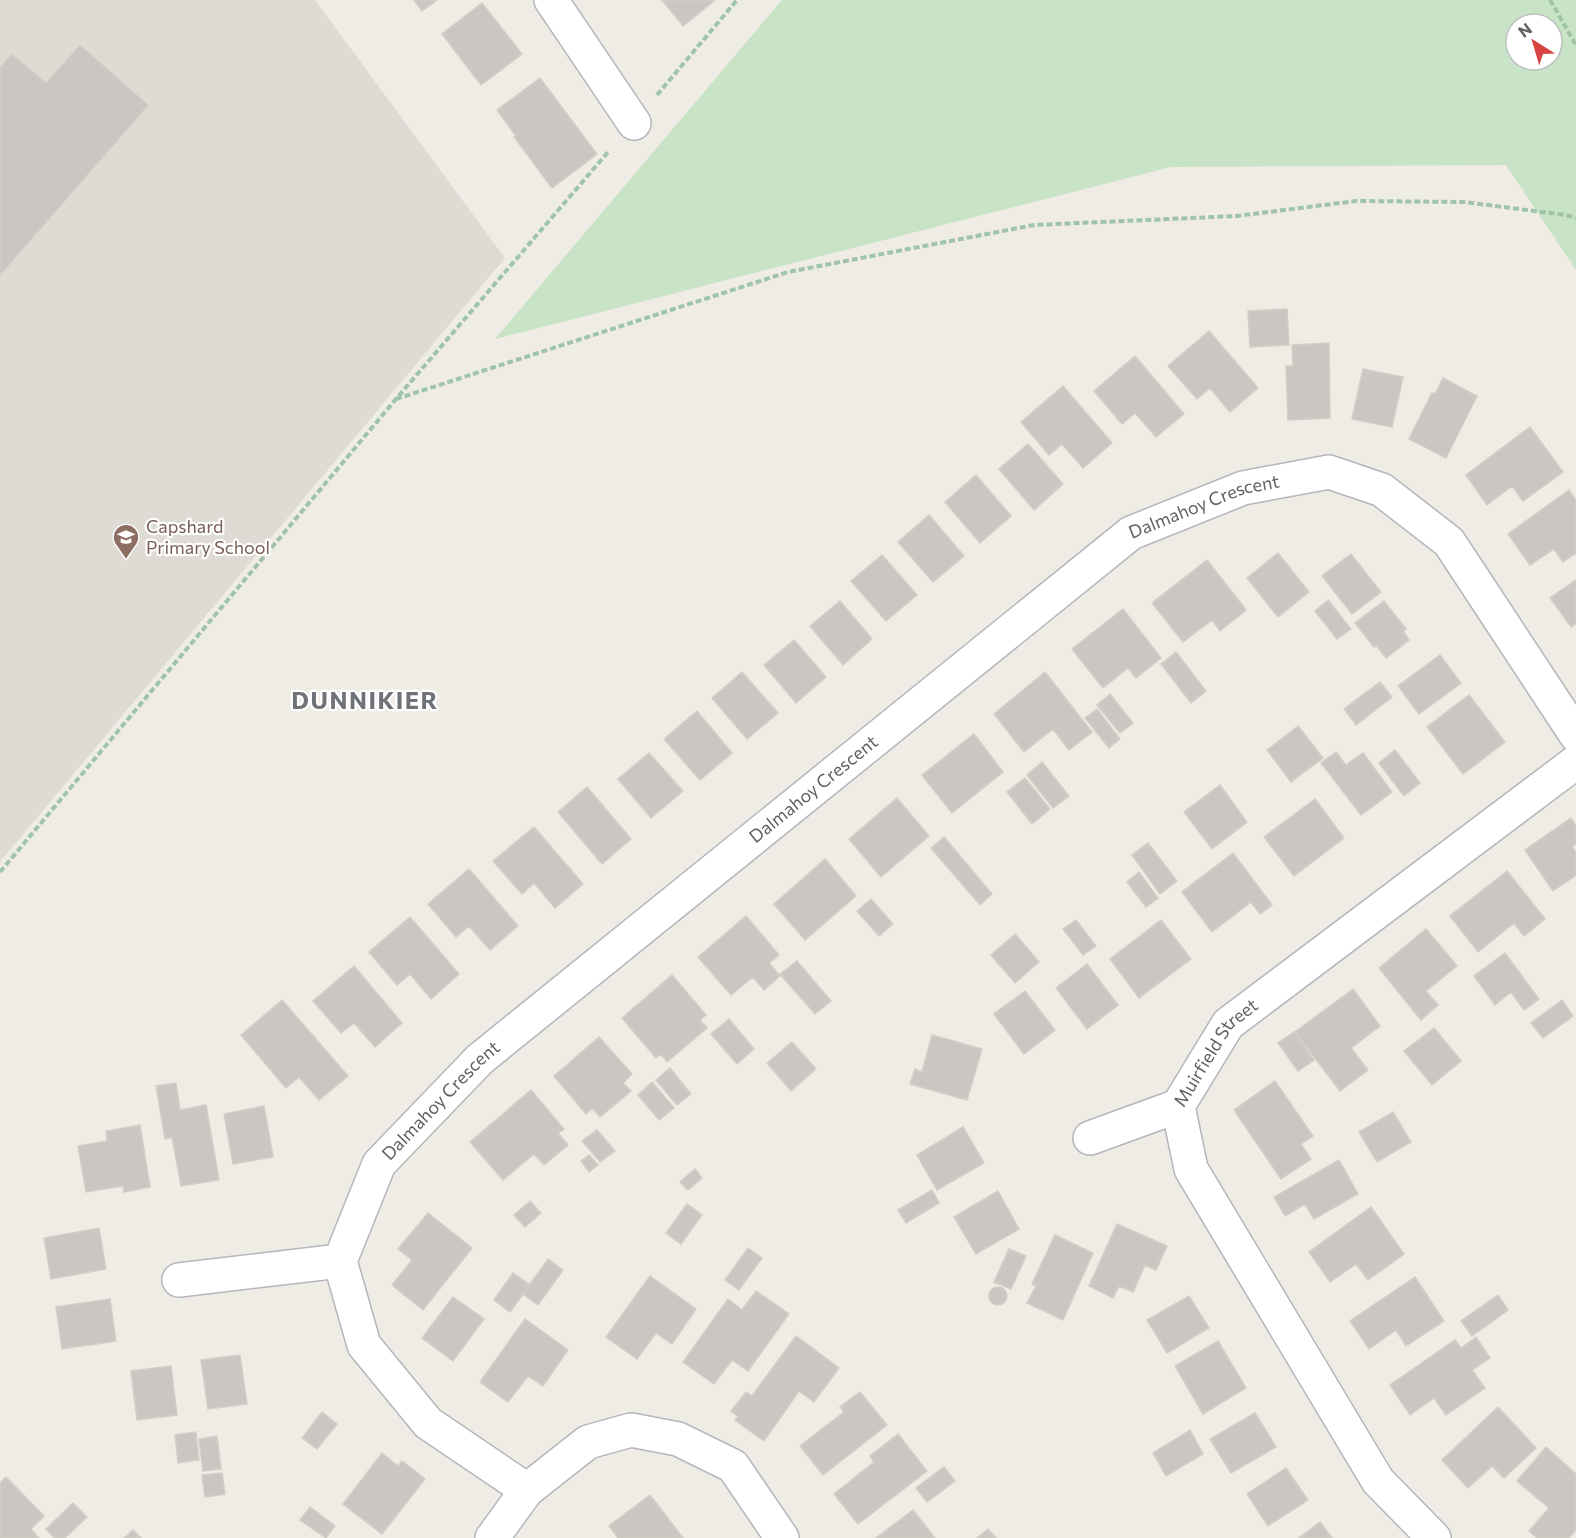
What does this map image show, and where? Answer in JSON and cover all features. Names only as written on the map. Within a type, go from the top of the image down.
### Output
[{"type":"street","points":[[551,0],[634,123]]},
{"type":"street","name":"Dalmahoy Crescent","points":[[340,1261],[379,1164],[480,1059],[1131,533],[1244,488],[1329,472],[1382,490],[1449,542],[1576,735]]},
{"type":"street","name":"Muirfield Street","points":[[1434,1538],[1378,1481],[1191,1169],[1178,1106],[1228,1024],[1576,762]]},
{"type":"street","points":[[1090,1138],[1178,1106]]},
{"type":"street","points":[[179,1280],[340,1261],[364,1345],[428,1423],[527,1490]]},
{"type":"street","points":[[492,1538],[527,1490],[588,1442],[631,1430],[678,1438],[733,1466],[782,1538]]},
{"type":"path","points":[[0,872],[396,399],[737,0]]},
{"type":"path","points":[[1550,0],[1576,45]]},
{"type":"path","points":[[396,399],[788,272],[1034,225],[1237,216],[1356,201],[1464,202],[1576,218]]},
{"type":"shaded area","name":"Capshard Primary School","points":[[0,0],[315,0],[505,258],[0,862]]},
{"type":"green space","points":[[782,0],[1576,0],[1576,270],[1506,165],[1171,167],[495,339]]},
{"type":"building","points":[[414,0],[437,0],[422,11]]},
{"type":"building","points":[[662,0],[715,0],[683,26]]},
{"type":"building","points":[[482,3],[522,54],[481,85],[442,34]]},
{"type":"building","points":[[80,45],[148,105],[0,275],[0,68],[12,54],[46,83]]},
{"type":"building","points":[[540,78],[597,154],[552,188],[497,110]]},
{"type":"building","points":[[1287,309],[1289,345],[1250,347],[1248,311]]},
{"type":"building","points":[[1209,331],[1258,388],[1230,412],[1210,388],[1197,399],[1168,366]]},
{"type":"building","points":[[1329,343],[1330,418],[1288,420],[1286,366],[1293,366],[1292,345]]},
{"type":"building","points":[[1135,356],[1184,414],[1156,437],[1135,413],[1122,424],[1094,391]]},
{"type":"building","points":[[1363,369],[1403,377],[1392,427],[1352,419]]},
{"type":"building","points":[[1443,378],[1477,396],[1446,458],[1409,439],[1432,393],[1435,394]]},
{"type":"building","points":[[1063,386],[1112,443],[1083,468],[1062,444],[1049,455],[1021,422]]},
{"type":"building","points":[[1530,427],[1563,472],[1523,501],[1512,486],[1487,505],[1466,475]]},
{"type":"building","points":[[1028,444],[1063,484],[1034,510],[999,469]]},
{"type":"building","points":[[976,475],[1011,516],[980,543],[945,502]]},
{"type":"building","points":[[1569,490],[1576,500],[1576,553],[1563,562],[1554,549],[1530,565],[1508,534]]},
{"type":"building","points":[[929,515],[964,556],[933,582],[898,542]]},
{"type":"building","points":[[1278,553],[1309,592],[1278,617],[1247,578]]},
{"type":"building","points":[[1351,554],[1381,592],[1352,614],[1322,576]]},
{"type":"building","points":[[882,555],[917,595],[886,621],[851,581]]},
{"type":"building","points":[[1207,560],[1246,610],[1220,631],[1212,620],[1183,642],[1152,603]]},
{"type":"building","points":[[1576,580],[1576,624],[1571,627],[1550,598]]},
{"type":"building","points":[[1328,600],[1351,629],[1337,639],[1315,611]]},
{"type":"building","points":[[840,601],[872,639],[843,665],[810,626]]},
{"type":"building","points":[[1384,601],[1406,629],[1403,631],[1409,640],[1386,658],[1355,623]]},
{"type":"building","points":[[1123,609],[1161,658],[1136,678],[1128,668],[1103,688],[1072,649]]},
{"type":"building","points":[[794,640],[826,677],[796,703],[764,665]]},
{"type":"building","points":[[1176,652],[1206,691],[1191,703],[1161,664]]},
{"type":"building","points":[[1440,655],[1461,683],[1419,714],[1398,686]]},
{"type":"building","points":[[742,672],[778,713],[747,739],[712,698]]},
{"type":"building","points":[[1045,672],[1092,732],[1069,750],[1053,729],[1024,752],[994,714]]},
{"type":"building","points":[[1380,682],[1392,697],[1356,725],[1344,709]]},
{"type":"building","points":[[1110,694],[1133,723],[1120,733],[1097,705]]},
{"type":"building","points":[[1469,695],[1505,742],[1463,774],[1427,727]]},
{"type":"building","points":[[1097,709],[1120,739],[1109,748],[1085,718]]},
{"type":"building","points":[[697,711],[732,753],[700,780],[664,739]]},
{"type":"building","points":[[1298,726],[1323,758],[1291,782],[1267,750]]},
{"type":"building","points":[[974,734],[1003,772],[952,813],[922,775]]},
{"type":"building","points":[[1395,750],[1420,783],[1404,796],[1379,763]]},
{"type":"building","points":[[1336,752],[1346,765],[1363,753],[1392,792],[1361,815],[1321,763]]},
{"type":"building","points":[[649,753],[683,791],[651,818],[618,779]]},
{"type":"building","points":[[1042,762],[1069,796],[1053,808],[1027,775]]},
{"type":"building","points":[[1025,778],[1050,809],[1032,824],[1007,792]]},
{"type":"building","points":[[1220,785],[1247,822],[1212,849],[1184,812]]},
{"type":"building","points":[[587,787],[631,839],[602,864],[558,812]]},
{"type":"building","points":[[897,798],[929,836],[881,877],[849,839]]},
{"type":"building","points":[[1315,799],[1344,838],[1294,876],[1264,837]]},
{"type":"building","points":[[1571,818],[1576,826],[1576,844],[1572,847],[1576,852],[1576,875],[1553,891],[1525,850]]},
{"type":"building","points":[[534,827],[583,884],[555,908],[534,883],[522,894],[493,861]]},
{"type":"building","points":[[944,837],[992,894],[980,905],[931,848]]},
{"type":"building","points":[[1148,843],[1177,881],[1160,894],[1132,855]]},
{"type":"building","points":[[1233,853],[1272,905],[1260,914],[1251,902],[1212,932],[1182,892]]},
{"type":"building","points":[[825,859],[856,896],[805,940],[774,904]]},
{"type":"building","points":[[469,869],[518,926],[490,950],[469,926],[456,937],[428,904]]},
{"type":"building","points":[[1507,871],[1545,919],[1524,936],[1514,923],[1478,952],[1450,916]]},
{"type":"building","points":[[1139,872],[1158,898],[1146,907],[1127,882]]},
{"type":"building","points":[[871,899],[893,924],[879,936],[857,911]]},
{"type":"building","points":[[746,916],[779,955],[769,963],[780,976],[764,990],[753,977],[731,995],[698,957]]},
{"type":"building","points":[[410,917],[459,974],[431,999],[410,974],[397,985],[369,952]]},
{"type":"building","points":[[1076,920],[1096,946],[1083,955],[1063,929]]},
{"type":"building","points":[[1161,920],[1191,959],[1139,998],[1110,959]]},
{"type":"building","points":[[1426,929],[1457,966],[1426,991],[1438,1005],[1421,1020],[1379,968]]},
{"type":"building","points":[[1015,934],[1039,962],[1015,983],[991,955]]},
{"type":"building","points":[[1505,953],[1539,999],[1524,1010],[1511,992],[1495,1005],[1474,976]]},
{"type":"building","points":[[797,961],[831,1001],[815,1014],[780,974]]},
{"type":"building","points":[[1087,964],[1118,1005],[1087,1029],[1056,988]]},
{"type":"building","points":[[354,966],[402,1023],[375,1047],[354,1023],[341,1033],[313,1001]]},
{"type":"building","points":[[672,975],[706,1015],[700,1020],[707,1028],[667,1062],[661,1054],[656,1058],[622,1018]]},
{"type":"building","points":[[1353,989],[1380,1026],[1351,1048],[1368,1070],[1340,1091],[1295,1032]]},
{"type":"building","points":[[1025,991],[1055,1030],[1024,1054],[994,1014]]},
{"type":"building","points":[[282,1000],[348,1076],[319,1100],[299,1077],[286,1088],[241,1035]]},
{"type":"building","points":[[1562,1000],[1573,1016],[1543,1038],[1531,1023]]},
{"type":"building","points":[[729,1019],[754,1049],[737,1064],[711,1034]]},
{"type":"building","points":[[1434,1028],[1461,1061],[1432,1085],[1404,1051]]},
{"type":"building","points":[[1294,1032],[1314,1060],[1298,1071],[1278,1043]]},
{"type":"building","points":[[932,1035],[982,1049],[967,1100],[910,1084],[915,1069],[922,1072]]},
{"type":"building","points":[[599,1037],[632,1074],[623,1083],[631,1091],[600,1117],[592,1108],[586,1114],[554,1076]]},
{"type":"building","points":[[792,1042],[816,1069],[791,1091],[767,1063]]},
{"type":"building","points":[[670,1068],[691,1094],[677,1105],[656,1080]]},
{"type":"building","points":[[1275,1081],[1313,1136],[1301,1144],[1311,1159],[1281,1179],[1234,1110]]},
{"type":"building","points":[[652,1082],[674,1108],[659,1120],[638,1095]]},
{"type":"building","points":[[176,1083],[180,1110],[206,1105],[219,1180],[181,1186],[172,1137],[165,1139],[156,1086]]},
{"type":"building","points":[[531,1090],[564,1129],[558,1133],[568,1145],[544,1165],[534,1154],[503,1180],[470,1142]]},
{"type":"building","points":[[264,1106],[273,1157],[233,1164],[224,1114]]},
{"type":"building","points":[[1393,1112],[1411,1142],[1377,1162],[1359,1132]]},
{"type":"building","points":[[140,1125],[150,1187],[124,1192],[123,1186],[86,1192],[78,1146],[107,1141],[106,1131]]},
{"type":"building","points":[[963,1127],[984,1163],[937,1190],[917,1155]]},
{"type":"building","points":[[597,1130],[615,1151],[600,1162],[582,1141]]},
{"type":"building","points":[[589,1155],[598,1165],[589,1172],[581,1161]]},
{"type":"building","points":[[1339,1160],[1358,1194],[1314,1219],[1305,1204],[1285,1216],[1274,1197]]},
{"type":"building","points":[[695,1169],[702,1178],[688,1190],[680,1182]]},
{"type":"building","points":[[932,1190],[939,1203],[906,1223],[898,1210]]},
{"type":"building","points":[[998,1191],[1019,1229],[976,1254],[954,1217]]},
{"type":"building","points":[[530,1201],[541,1213],[525,1227],[514,1215]]},
{"type":"building","points":[[687,1204],[702,1215],[681,1244],[666,1233]]},
{"type":"building","points":[[1371,1207],[1404,1254],[1368,1280],[1356,1264],[1330,1282],[1309,1252]]},
{"type":"building","points":[[428,1213],[472,1248],[423,1310],[392,1285],[412,1260],[398,1249]]},
{"type":"building","points":[[1117,1224],[1167,1246],[1156,1270],[1145,1265],[1133,1292],[1119,1286],[1113,1298],[1089,1286]]},
{"type":"building","points":[[99,1228],[106,1269],[51,1279],[44,1238]]},
{"type":"building","points":[[1055,1235],[1093,1253],[1063,1320],[1027,1303],[1036,1286],[1032,1284]]},
{"type":"building","points":[[748,1248],[762,1258],[739,1290],[725,1280]]},
{"type":"building","points":[[1009,1249],[1026,1256],[1011,1289],[994,1282]]},
{"type":"building","points":[[548,1259],[563,1270],[538,1305],[523,1294]]},
{"type":"building","points":[[513,1273],[530,1285],[510,1312],[494,1300]]},
{"type":"building","points":[[650,1276],[696,1309],[672,1344],[656,1333],[637,1359],[606,1337]]},
{"type":"building","points":[[1415,1277],[1444,1321],[1406,1346],[1396,1330],[1369,1349],[1350,1321]]},
{"type":"building","points":[[998,1287],[1004,1290],[1007,1296],[1004,1302],[998,1305],[992,1302],[989,1296],[992,1290]]},
{"type":"building","points":[[756,1291],[789,1314],[748,1371],[732,1360],[714,1384],[683,1362],[728,1299],[742,1310]]},
{"type":"building","points":[[1498,1295],[1508,1310],[1472,1336],[1461,1321]]},
{"type":"building","points":[[1189,1296],[1209,1328],[1167,1353],[1147,1320]]},
{"type":"building","points":[[453,1297],[484,1319],[453,1361],[422,1338]]},
{"type":"building","points":[[110,1299],[116,1341],[62,1349],[56,1307]]},
{"type":"building","points":[[525,1319],[568,1350],[543,1386],[528,1376],[508,1402],[480,1382]]},
{"type":"building","points":[[796,1336],[839,1368],[814,1402],[799,1391],[764,1441],[735,1420],[738,1416],[731,1411],[746,1392],[752,1396]]},
{"type":"building","points":[[1476,1337],[1490,1358],[1472,1370],[1485,1388],[1446,1415],[1434,1398],[1410,1415],[1390,1385],[1455,1340],[1461,1348]]},
{"type":"building","points":[[1218,1341],[1246,1388],[1203,1414],[1175,1366]]},
{"type":"building","points":[[240,1355],[247,1404],[208,1409],[201,1360]]},
{"type":"building","points":[[171,1366],[177,1415],[137,1420],[131,1371]]},
{"type":"building","points":[[860,1392],[887,1425],[823,1475],[800,1446],[844,1412],[840,1407]]},
{"type":"building","points":[[1498,1407],[1536,1448],[1504,1478],[1492,1466],[1468,1488],[1442,1460]]},
{"type":"building","points":[[322,1412],[337,1424],[317,1449],[302,1438]]},
{"type":"building","points":[[1255,1413],[1276,1447],[1231,1473],[1210,1439]]},
{"type":"building","points":[[1190,1430],[1203,1454],[1166,1476],[1153,1453]]},
{"type":"building","points":[[196,1432],[199,1460],[178,1463],[175,1435]]},
{"type":"building","points":[[898,1434],[927,1471],[858,1524],[834,1494],[874,1462],[870,1456]]},
{"type":"building","points":[[217,1436],[221,1469],[203,1471],[199,1439]]},
{"type":"building","points":[[1546,1447],[1576,1474],[1576,1530],[1569,1538],[1537,1538],[1529,1531],[1549,1508],[1517,1481]]},
{"type":"building","points":[[382,1453],[398,1466],[402,1461],[425,1479],[382,1534],[343,1504]]},
{"type":"building","points":[[944,1467],[955,1481],[927,1502],[916,1488]]},
{"type":"building","points":[[1286,1468],[1308,1500],[1268,1526],[1247,1494]]},
{"type":"building","points":[[222,1473],[225,1494],[205,1497],[202,1475]]},
{"type":"building","points":[[6,1477],[44,1516],[31,1529],[39,1538],[0,1538],[0,1483]]},
{"type":"building","points":[[650,1495],[683,1538],[618,1538],[609,1526]]},
{"type":"building","points":[[73,1503],[87,1517],[65,1538],[54,1538],[46,1529]]},
{"type":"building","points":[[310,1507],[335,1526],[326,1538],[300,1520]]},
{"type":"building","points":[[913,1510],[935,1538],[876,1538]]},
{"type":"building","points":[[1320,1522],[1332,1538],[1299,1538]]},
{"type":"building","points":[[988,1529],[996,1538],[977,1538]]},
{"type":"building","points":[[133,1530],[141,1538],[124,1538]]},
{"type":"place","name":"Capshard Primary School","points":[[126,560]]},
{"type":"district","name":"DUNNIKIER","points":[[365,701]]}]
